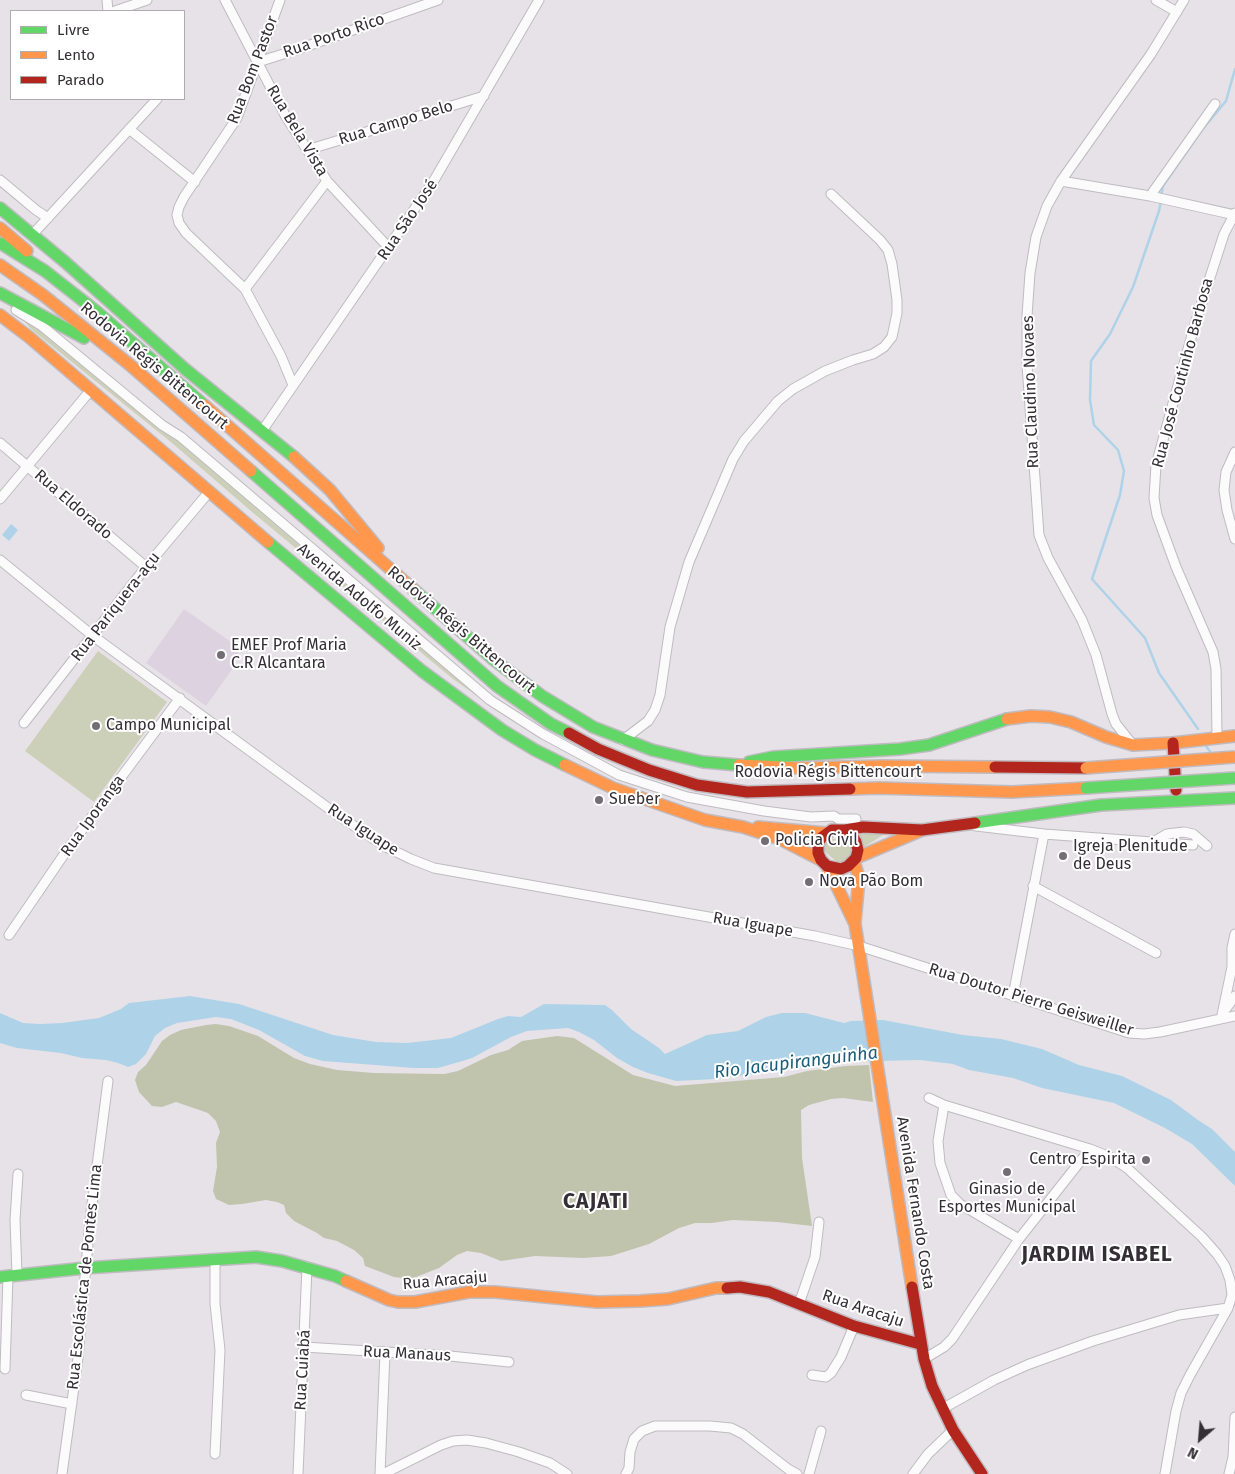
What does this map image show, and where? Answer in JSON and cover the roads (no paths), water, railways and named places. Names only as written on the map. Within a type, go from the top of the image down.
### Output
[{"type":"main road","points":[[0,208],[33,234],[185,370],[306,467],[330,490],[410,586]]},
{"type":"main road","points":[[0,228],[22,246],[44,271]]},
{"type":"main road","name":"Rodovia Régis Bittencourt","points":[[0,243],[44,271],[103,317],[494,660],[542,696],[593,726],[623,740],[652,750],[729,766],[801,768],[882,766],[1086,768],[1235,757]]},
{"type":"main road","name":"Rodovia Régis Bittencourt","points":[[0,265],[43,295],[130,365],[497,686],[551,724],[598,749],[649,770],[697,785],[747,792],[878,788],[1012,792],[1235,778]]},
{"type":"main road","points":[[0,293],[61,325],[130,365]]},
{"type":"main road","name":"Avenida Adolfo Muniz","points":[[0,315],[29,337],[90,392],[422,671],[502,730],[542,754],[613,788],[705,820],[743,826]]},
{"type":"main road","points":[[729,766],[772,757],[900,749],[929,745],[1009,718],[1031,716],[1050,717],[1071,722],[1106,737],[1133,745],[1174,743],[1235,736]]},
{"type":"main road","points":[[1174,743],[1176,800]]},
{"type":"main road","points":[[1133,745],[1138,803]]},
{"type":"main road","points":[[824,863],[818,853],[818,845],[821,838],[832,830],[863,827],[922,830],[1053,810],[1100,805],[1235,798]]},
{"type":"main road","points":[[743,826],[826,833]]},
{"type":"main road","points":[[743,826],[780,839],[834,868],[848,866],[855,859],[922,830]]},
{"type":"main road","points":[[845,830],[852,835],[856,842],[858,850],[855,859]]},
{"type":"main road","name":"Avenida Fernando Costa","points":[[855,859],[859,878],[855,924],[920,1344],[932,1386],[942,1409],[953,1430],[982,1474]]},
{"type":"main road","name":"Avenida Fernando Costa","points":[[824,863],[855,924]]},
{"type":"main road","name":"Rua Aracaju","points":[[8,1276],[85,1268],[263,1258],[307,1267],[335,1276],[389,1300],[398,1302],[415,1302],[469,1292],[494,1292],[596,1302],[640,1301],[668,1299],[716,1288],[740,1287],[769,1292],[854,1326],[920,1344]]},
{"type":"street","points":[[118,10],[147,0]]},
{"type":"street","name":"Rua Bela Vista","points":[[225,0],[285,115],[326,181],[389,248]]},
{"type":"street","name":"Rua Bom Pastor","points":[[280,0],[237,118],[194,182],[179,207],[177,215],[179,223],[186,233],[245,290],[281,356],[293,385]]},
{"type":"street","name":"Rua Porto Rico","points":[[258,62],[438,0]]},
{"type":"street","name":"Rua São José","points":[[262,431],[433,182],[540,0]]},
{"type":"street","points":[[1156,0],[1177,12]]},
{"type":"street","name":"Rua Claudino Novaes","points":[[1133,745],[1116,724],[1096,655],[1085,629],[1048,558],[1039,535],[1027,365],[1030,272],[1036,237],[1047,206],[1061,181],[1151,54],[1184,0]]},
{"type":"street","name":"Rua Campo Belo","points":[[307,150],[484,96]]},
{"type":"street","points":[[33,234],[156,100]]},
{"type":"street","points":[[1153,197],[1215,104]]},
{"type":"street","points":[[129,129],[194,182]]},
{"type":"street","points":[[0,180],[48,218]]},
{"type":"street","points":[[245,290],[326,181]]},
{"type":"street","points":[[1061,181],[1235,214]]},
{"type":"street","points":[[623,740],[648,721],[655,710],[660,695],[670,627],[689,562],[733,459],[744,441],[778,400],[793,389],[825,371],[873,354],[884,347],[892,337],[897,313],[897,300],[888,250],[880,240],[831,194]]},
{"type":"street","name":"Rua José Coutinho Barbosa","points":[[1217,737],[1216,669],[1212,652],[1176,567],[1157,515],[1154,498],[1156,465],[1195,324],[1224,234],[1235,214]]},
{"type":"street","points":[[0,300],[42,326],[162,425],[181,437],[490,700],[543,734],[619,775],[687,797],[764,811],[811,817],[834,816],[838,819],[856,819]]},
{"type":"street","points":[[0,499],[90,392]]},
{"type":"street","name":"Rua Eldorado","points":[[0,443],[146,567]]},
{"type":"street","points":[[1235,452],[1226,472],[1224,490],[1227,510],[1235,537]]},
{"type":"street","name":"Rua Pariquera-açu","points":[[24,724],[146,567],[209,492]]},
{"type":"street","name":"Rua Iguape","points":[[0,560],[93,636],[354,826],[386,847],[411,859],[434,868],[815,936],[859,946]]},
{"type":"street","name":"Rua Iporanga","points":[[8,935],[67,850],[180,698]]},
{"type":"street","points":[[964,824],[1044,834],[1193,845]]},
{"type":"street","points":[[1155,841],[1167,834],[1184,832],[1193,834],[1207,846]]},
{"type":"street","points":[[1013,996],[1044,834]]},
{"type":"street","points":[[1034,886],[1156,953]]},
{"type":"street","points":[[1221,1017],[1232,967],[1232,948],[1235,934]]},
{"type":"street","name":"Rua Doutor Pierre Geisweiller","points":[[859,946],[1129,1033],[1160,1032],[1221,1017],[1235,1016]]},
{"type":"street","points":[[1221,1017],[1235,996]]},
{"type":"street","name":"Rua Escolástica de Pontes Lima","points":[[62,1474],[78,1358],[85,1268],[108,1081]]},
{"type":"street","points":[[929,1098],[944,1105],[1090,1149],[1110,1157],[1127,1168],[1202,1237],[1225,1266],[1230,1280],[1232,1295],[1228,1308],[1181,1393],[1165,1474]]},
{"type":"street","points":[[944,1105],[938,1141],[940,1163],[951,1195],[960,1204],[1019,1239]]},
{"type":"street","points":[[924,1359],[944,1347],[952,1338],[1019,1239],[1090,1149]]},
{"type":"street","points":[[5,1369],[8,1276],[15,1220],[18,1174]]},
{"type":"street","points":[[799,1304],[815,1257],[819,1222]]},
{"type":"street","points":[[215,1260],[215,1304],[220,1350],[215,1454]]},
{"type":"street","name":"Rua Cuiabá","points":[[298,1474],[307,1267]]},
{"type":"street","points":[[942,1409],[994,1380],[1026,1365],[1093,1341],[1179,1315],[1228,1308]]},
{"type":"street","points":[[812,1376],[826,1377],[831,1373],[841,1357],[854,1326]]},
{"type":"street","name":"Rua Manaus","points":[[304,1347],[450,1356],[509,1362]]},
{"type":"street","points":[[385,1353],[382,1474],[441,1445],[453,1441],[467,1440],[519,1452],[550,1463],[567,1474]]},
{"type":"street","points":[[26,1395],[72,1404]]},
{"type":"street","points":[[1229,1474],[1233,1457],[1235,1417]]},
{"type":"street","points":[[626,1474],[629,1468],[630,1452],[634,1439],[642,1432],[655,1426],[710,1426],[731,1428],[743,1434],[797,1474]]},
{"type":"street","points":[[913,1474],[928,1454],[953,1430]]},
{"type":"street","points":[[809,1474],[821,1431]]},
{"type":"water","points":[[11,524],[18,530],[9,541],[2,535]]},
{"type":"water","name":"Rio Jacupiranguinha","points":[[190,996],[239,1004],[333,1035],[376,1042],[407,1043],[451,1038],[508,1016],[521,1017],[544,1004],[605,1005],[631,1029],[665,1054],[707,1035],[738,1031],[766,1017],[782,1013],[805,1013],[844,1023],[883,1020],[963,1035],[1001,1039],[1042,1049],[1079,1065],[1122,1076],[1171,1100],[1212,1129],[1235,1152],[1235,1186],[1192,1144],[1165,1128],[1114,1103],[1042,1088],[1013,1078],[969,1070],[953,1064],[920,1060],[836,1062],[716,1079],[676,1081],[633,1067],[617,1058],[594,1040],[568,1028],[527,1031],[511,1037],[472,1058],[438,1068],[413,1068],[323,1061],[305,1056],[259,1030],[231,1019],[216,1017],[177,1023],[165,1028],[155,1036],[146,1054],[136,1064],[128,1067],[106,1060],[17,1048],[0,1043],[0,1013],[23,1023],[62,1023],[99,1018],[121,1009],[129,1003]]},
{"type":"waterway","points":[[1161,196],[1163,186],[1202,130],[1226,101],[1235,69]]},
{"type":"waterway","points":[[1161,201],[1133,287],[1110,334],[1091,361],[1090,400],[1094,425],[1118,450],[1124,471],[1120,495],[1092,579],[1145,638],[1159,673],[1198,729]]},
{"type":"waterway","points":[[1206,746],[1211,753]]},
{"type":"place","name":"EMEF Prof Maria C.R Alcantara","points":[[221,655]]},
{"type":"place","name":"Campo Municipal","points":[[96,726]]},
{"type":"place","name":"Sueber","points":[[599,800]]},
{"type":"place","name":"Policia Civil","points":[[765,841]]},
{"type":"place","name":"Igreja Plenitude de Deus","points":[[1063,856]]},
{"type":"place","name":"Nova Pão Bom","points":[[809,882]]},
{"type":"place","name":"Centro Espirita","points":[[1146,1160]]},
{"type":"place","name":"Ginasio de Esportes Municipal","points":[[1007,1172]]},
{"type":"district","name":"CAJATI","points":[[596,1202]]},
{"type":"district","name":"JARDIM ISABEL","points":[[1097,1255]]}]
